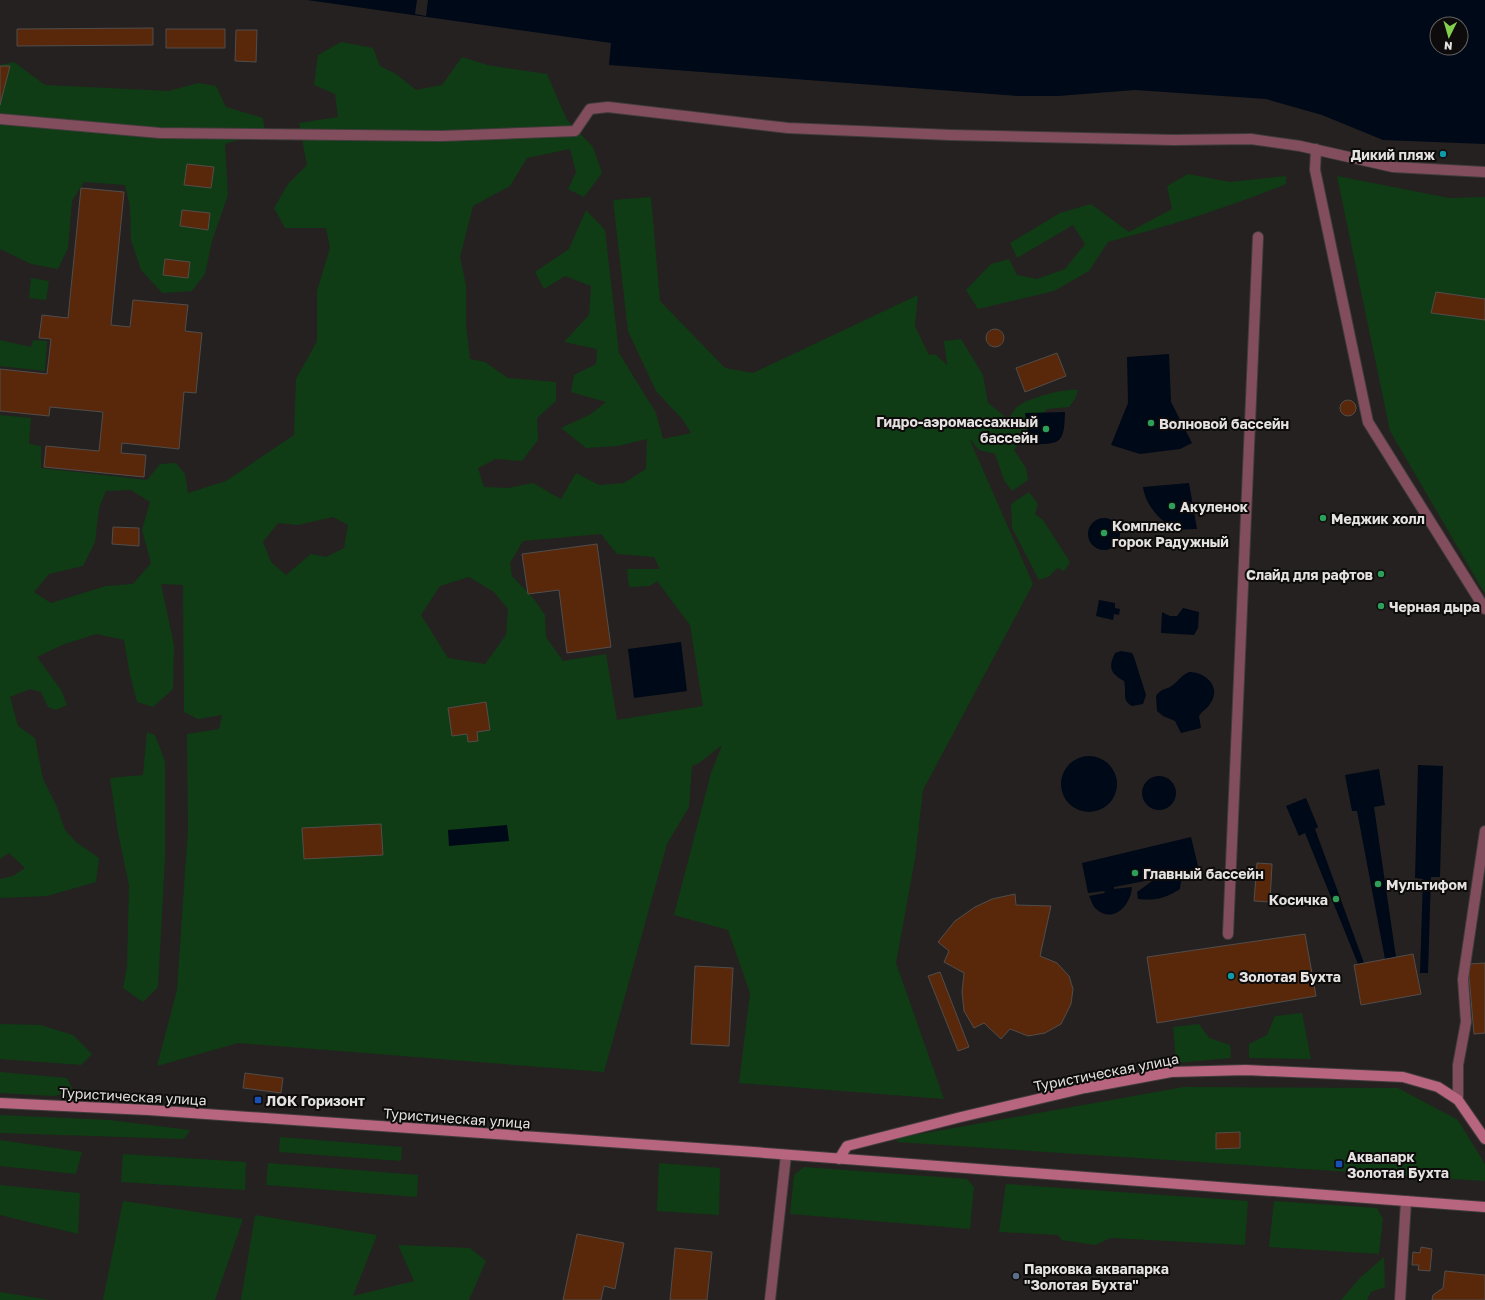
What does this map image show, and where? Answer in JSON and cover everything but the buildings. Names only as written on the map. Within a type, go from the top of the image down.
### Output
[{"type":"street","points":[[0,119],[160,134],[441,136],[575,131],[590,109],[608,107],[788,128],[950,135],[1173,140],[1251,139],[1316,149],[1393,167],[1485,172]]},
{"type":"street","points":[[1316,149],[1316,170],[1368,422],[1485,609]]},
{"type":"street","points":[[1228,934],[1258,236]]},
{"type":"street","points":[[1458,1100],[1458,1065],[1466,1022],[1463,979],[1466,947],[1485,831]]},
{"type":"street","name":"Туристическая улица","points":[[839,1159],[847,1146],[894,1133],[1085,1088],[1172,1072],[1246,1070],[1403,1077],[1438,1087],[1458,1100],[1485,1139]]},
{"type":"street","name":"Туристическая улица","points":[[0,1103],[163,1111],[740,1151],[786,1156],[1485,1207]]},
{"type":"street","points":[[770,1300],[786,1156]]},
{"type":"street","points":[[1400,1300],[1406,1201]]},
{"type":"green space","points":[[341,42],[373,48],[380,66],[396,74],[416,90],[442,85],[462,57],[487,65],[547,74],[567,120],[593,147],[602,173],[584,197],[568,189],[576,172],[570,149],[527,158],[510,186],[473,206],[460,257],[466,285],[466,324],[470,359],[485,362],[508,378],[556,382],[556,401],[537,418],[538,440],[522,461],[496,459],[478,468],[484,487],[508,488],[533,483],[561,499],[576,473],[599,485],[624,483],[646,469],[647,439],[618,446],[586,448],[561,428],[591,414],[606,402],[571,392],[574,375],[596,364],[597,349],[564,342],[589,315],[591,286],[565,276],[544,289],[535,272],[569,249],[586,210],[605,230],[619,353],[656,413],[663,439],[691,433],[683,420],[656,391],[628,331],[613,200],[651,197],[660,301],[725,368],[753,373],[918,295],[915,326],[929,355],[935,354],[947,365],[944,341],[961,339],[983,375],[988,403],[1008,419],[1017,407],[1030,400],[1056,392],[1078,390],[1075,399],[1069,407],[1047,409],[1025,432],[1014,450],[1026,468],[1028,480],[1012,491],[1004,480],[995,454],[979,450],[969,438],[1033,584],[923,790],[915,859],[896,963],[944,1099],[739,1083],[750,993],[728,930],[674,915],[711,773],[722,745],[699,763],[692,766],[689,807],[667,844],[604,1072],[238,1043],[157,1066],[177,990],[188,828],[187,734],[219,729],[222,715],[198,719],[184,712],[183,585],[161,584],[174,645],[173,689],[153,707],[137,702],[130,675],[124,640],[96,634],[62,645],[37,657],[61,690],[67,705],[56,710],[48,707],[41,692],[30,689],[10,697],[18,726],[35,738],[43,779],[57,807],[65,830],[76,842],[99,858],[96,882],[47,896],[0,898],[0,879],[13,876],[25,868],[9,853],[0,859],[0,415],[31,418],[29,444],[41,446],[41,468],[147,480],[160,464],[176,463],[185,474],[188,493],[226,481],[294,435],[296,379],[317,341],[317,291],[330,248],[326,228],[285,228],[274,208],[288,184],[307,165],[299,123],[338,117],[335,94],[314,85],[318,55]],"holes":[[[131,490],[150,502],[142,530],[151,563],[133,584],[106,586],[51,603],[34,592],[49,574],[83,566],[95,542],[99,508],[106,491]],[[333,517],[348,525],[344,548],[326,557],[311,554],[286,575],[271,562],[263,542],[278,523],[298,525]],[[601,534],[617,554],[654,557],[660,569],[627,569],[629,587],[650,586],[657,581],[690,625],[703,706],[617,720],[606,654],[563,661],[546,637],[545,615],[534,599],[512,576],[510,563],[523,541]],[[469,577],[494,592],[508,609],[506,635],[485,664],[448,658],[421,615],[440,586]]]},
{"type":"green space","points":[[14,62],[45,85],[169,91],[198,83],[216,86],[226,107],[263,118],[266,139],[238,140],[225,144],[228,195],[212,241],[205,274],[192,291],[162,293],[141,270],[131,240],[130,206],[125,185],[84,182],[72,201],[68,248],[58,269],[31,264],[0,249],[0,65]]},
{"type":"green space","points":[[1188,174],[1230,182],[1286,176],[1286,184],[1198,216],[1108,242],[1089,271],[1054,291],[978,309],[966,290],[991,264],[1009,259],[1017,275],[1037,279],[1065,269],[1085,244],[1073,225],[1017,258],[1010,243],[1060,213],[1091,204],[1129,232],[1172,209],[1167,186]]},
{"type":"green space","points":[[1337,176],[1449,198],[1485,197],[1485,594],[1390,431]]},
{"type":"green space","points":[[31,278],[49,281],[46,300],[29,298]]},
{"type":"green space","points":[[0,340],[31,347],[33,340],[47,341],[45,371],[0,366]]},
{"type":"green space","points":[[1029,492],[1038,504],[1035,514],[1043,520],[1070,562],[1064,571],[1058,568],[1048,577],[1039,580],[1012,528],[1011,504]]},
{"type":"green space","points":[[147,732],[155,735],[165,761],[165,859],[158,987],[143,1002],[123,988],[127,967],[129,885],[118,833],[110,778],[143,775]]},
{"type":"green space","points":[[1302,1013],[1311,1059],[1249,1058],[1249,1044],[1267,1035],[1275,1016]]},
{"type":"green space","points":[[0,1024],[40,1025],[73,1035],[92,1054],[81,1065],[0,1059]]},
{"type":"green space","points":[[1199,1024],[1209,1038],[1230,1045],[1231,1058],[1176,1063],[1173,1027]]},
{"type":"green space","points":[[0,1072],[67,1078],[74,1092],[53,1096],[0,1093]]},
{"type":"green space","points":[[1184,1087],[1398,1088],[1458,1120],[1485,1164],[1485,1181],[897,1142],[898,1138]]},
{"type":"green space","points":[[0,1115],[109,1120],[190,1130],[184,1139],[0,1133]]},
{"type":"green space","points":[[280,1137],[402,1147],[401,1161],[279,1152]]},
{"type":"green space","points":[[0,1140],[82,1152],[76,1174],[0,1166]]},
{"type":"green space","points":[[123,1154],[246,1162],[245,1190],[121,1182]]},
{"type":"green space","points":[[268,1163],[418,1175],[417,1197],[266,1185]]},
{"type":"green space","points":[[659,1163],[720,1168],[719,1215],[657,1211]]},
{"type":"green space","points":[[804,1167],[967,1179],[974,1187],[970,1229],[790,1214],[794,1175]]},
{"type":"green space","points":[[1006,1184],[1248,1201],[1245,1245],[1111,1238],[1095,1245],[1062,1240],[1058,1235],[999,1232]]},
{"type":"green space","points":[[0,1185],[80,1193],[78,1234],[0,1215]]},
{"type":"green space","points":[[123,1201],[243,1219],[215,1300],[103,1300]]},
{"type":"green space","points":[[1274,1201],[1377,1208],[1383,1219],[1379,1254],[1269,1247]]},
{"type":"green space","points":[[255,1215],[377,1235],[353,1296],[414,1281],[398,1245],[470,1248],[486,1261],[469,1300],[241,1300]]},
{"type":"green space","points":[[1384,1257],[1385,1287],[1371,1292],[1367,1300],[1341,1300],[1360,1278]]},
{"type":"green space","points":[[0,1292],[50,1300],[0,1300]]},
{"type":"water","points":[[307,0],[1485,0],[1485,144],[1383,140],[1322,115],[1266,99],[1135,90],[1058,96],[1019,96],[609,65],[611,43]]},
{"type":"water","name":"Волновой бассейн","points":[[1169,354],[1171,402],[1192,443],[1180,449],[1140,454],[1111,445],[1128,403],[1127,357]]},
{"type":"water","name":"Гидро-аэромассажный бассейн","points":[[1065,412],[1062,436],[1059,440],[1048,444],[1030,445],[1025,413]]},
{"type":"water","name":"Акуленок","points":[[1189,483],[1197,529],[1178,529],[1166,523],[1150,506],[1143,487]]},
{"type":"water","name":"Комплекс горок Радужный","points":[[1101,518],[1107,518],[1116,522],[1120,534],[1116,546],[1107,550],[1101,550],[1092,546],[1088,537],[1088,531],[1092,522]]},
{"type":"water","points":[[1099,600],[1115,603],[1115,608],[1120,609],[1119,615],[1114,614],[1113,620],[1096,616]]},
{"type":"water","points":[[1183,608],[1199,612],[1198,628],[1194,635],[1161,633],[1162,612],[1170,616],[1177,616]]},
{"type":"water","points":[[681,642],[687,691],[634,698],[628,649]]},
{"type":"water","points":[[1121,651],[1132,653],[1134,657],[1146,695],[1143,704],[1132,706],[1129,704],[1125,698],[1124,681],[1113,672],[1111,662],[1115,653]]},
{"type":"water","points":[[1189,672],[1206,678],[1213,686],[1214,692],[1210,704],[1199,716],[1201,728],[1181,733],[1175,721],[1163,716],[1157,711],[1156,696],[1161,691],[1172,686]]},
{"type":"water","points":[[1083,756],[1095,756],[1109,764],[1117,778],[1115,795],[1109,804],[1095,812],[1083,812],[1073,807],[1066,800],[1061,790],[1061,778],[1066,768],[1073,761]]},
{"type":"water","points":[[1418,765],[1443,766],[1440,877],[1431,877],[1428,973],[1420,973],[1423,879],[1415,878]]},
{"type":"water","name":"Мультифом","points":[[1379,769],[1385,805],[1374,807],[1396,957],[1385,959],[1357,811],[1352,811],[1345,775]]},
{"type":"water","points":[[1156,776],[1162,776],[1171,781],[1175,787],[1175,799],[1171,805],[1162,810],[1156,810],[1147,805],[1142,796],[1142,790],[1147,781]]},
{"type":"water","name":"Косичка","points":[[1306,798],[1318,827],[1315,829],[1364,963],[1358,964],[1305,833],[1299,836],[1286,806]]},
{"type":"water","points":[[507,825],[509,841],[449,846],[448,830]]},
{"type":"water","name":"Главный бассейн","points":[[1191,837],[1199,870],[1185,875],[1180,889],[1170,895],[1144,900],[1138,899],[1137,892],[1155,879],[1114,887],[1114,889],[1132,887],[1128,901],[1120,911],[1108,915],[1101,913],[1094,907],[1089,896],[1105,893],[1104,891],[1088,893],[1082,863]]},
{"type":"pier","points":[[417,0],[428,0],[426,16],[415,14]]},
{"type":"place","name":"Дикий пляж","points":[[1443,154]]},
{"type":"place","name":"Волновой бассейн","points":[[1151,423]]},
{"type":"place","name":"Гидро-аэромассажный бассейн","points":[[1046,429]]},
{"type":"place","name":"Акуленок","points":[[1172,506]]},
{"type":"place","name":"Меджик холл","points":[[1323,518]]},
{"type":"place","name":"Комплекс горок Радужный","points":[[1104,533]]},
{"type":"place","name":"Слайд для рафтов","points":[[1381,574]]},
{"type":"place","name":"Черная дыра","points":[[1381,606]]},
{"type":"place","name":"Главный бассейн","points":[[1135,873]]},
{"type":"place","name":"Мультифом","points":[[1378,884]]},
{"type":"place","name":"Косичка","points":[[1336,899]]},
{"type":"place","name":"Золотая Бухта","points":[[1231,976]]},
{"type":"place","name":"ЛОК Горизонт","points":[[258,1100]]},
{"type":"place","name":"Аквапарк Золотая Бухта","points":[[1339,1164]]},
{"type":"place","name":"Парковка аквапарка \"Золотая Бухта\"","points":[[1016,1276]]}]
